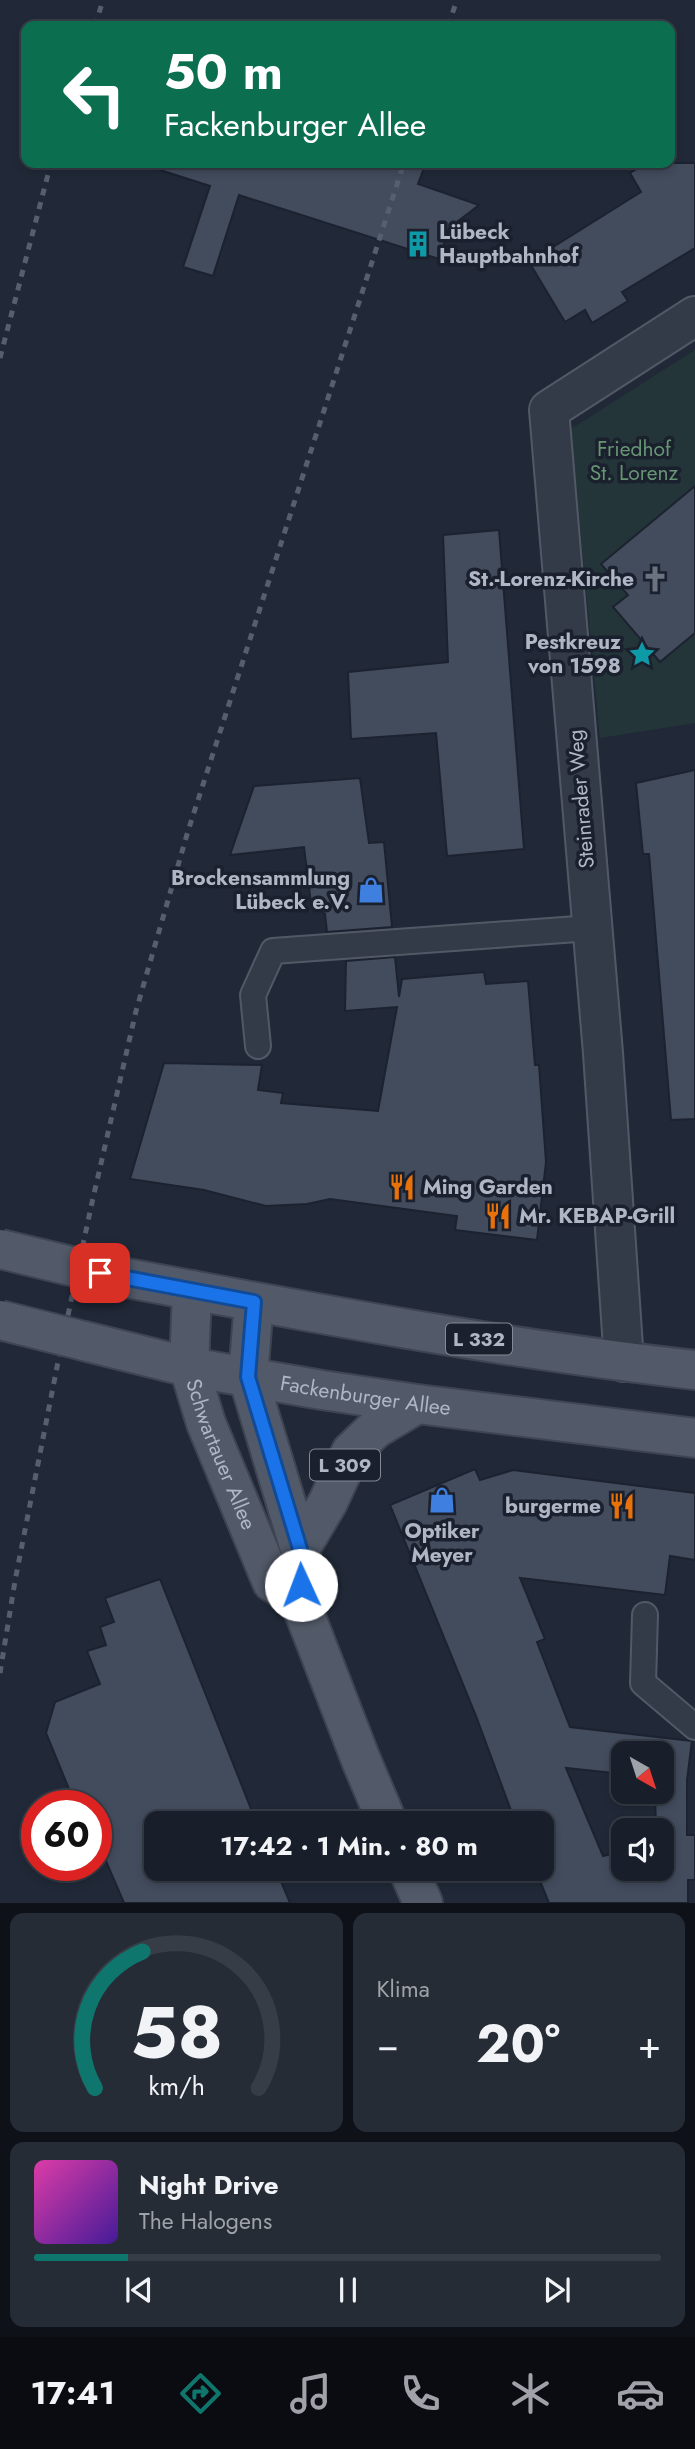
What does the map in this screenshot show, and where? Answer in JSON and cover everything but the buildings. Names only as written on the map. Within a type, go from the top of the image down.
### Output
[{"type":"main road","name":"L 332","points":[[0,1249],[100,1273],[254,1302],[624,1362],[695,1370]]},
{"type":"main road","name":"Schwartauer Allee","points":[[192,1290],[189,1367],[206,1423],[272,1582],[299,1599]]},
{"type":"main road","name":"Schwartauer Allee","points":[[254,1302],[248,1377],[300,1549],[303,1571],[299,1599],[383,1811]]},
{"type":"main road","name":"Fackenburger Allee","points":[[0,1320],[189,1367],[417,1404],[695,1438]]},
{"type":"main road","name":"L 309","points":[[300,1549],[328,1502],[351,1452],[375,1429],[417,1404]]},
{"type":"main road","points":[[413,1881],[423,1903]]},
{"type":"street","name":"Steinrader Weg","points":[[624,1362],[603,1054],[549,410],[695,316]]},
{"type":"lane","points":[[258,1046],[253,995],[273,951],[592,928]]},
{"type":"lane","points":[[645,1615],[643,1683],[695,1727]]},
{"type":"green space","name":"Friedhof St. Lorenz","points":[[695,350],[695,723],[600,738],[571,429]]},
{"type":"railway","points":[[97,21],[103,0]]},
{"type":"railway","points":[[450,21],[457,0]]},
{"type":"railway","points":[[0,358],[50,168]]},
{"type":"railway","points":[[0,1673],[15,1581],[57,1367],[136,1011],[188,831],[402,168]]},
{"type":"place","name":"Lübeck Hauptbahnhof","points":[[418,244]]},
{"type":"place","name":"St.-Lorenz-Kirche","points":[[655,579]]},
{"type":"place","name":"Pestkreuz von 1598","points":[[642,654]]},
{"type":"place","name":"Brockensammlung Lübeck e.V.","points":[[371,890]]},
{"type":"place","name":"Ming Garden","points":[[402,1187]]},
{"type":"place","name":"Mr. KEBAP-Grill","points":[[498,1216]]},
{"type":"place","name":"Optiker Meyer","points":[[442,1500]]},
{"type":"place","name":"burgerme","points":[[622,1506]]},
{"type":"route","points":[[100,1273],[254,1302],[248,1377],[300,1549],[303,1571],[301,1585]]}]
